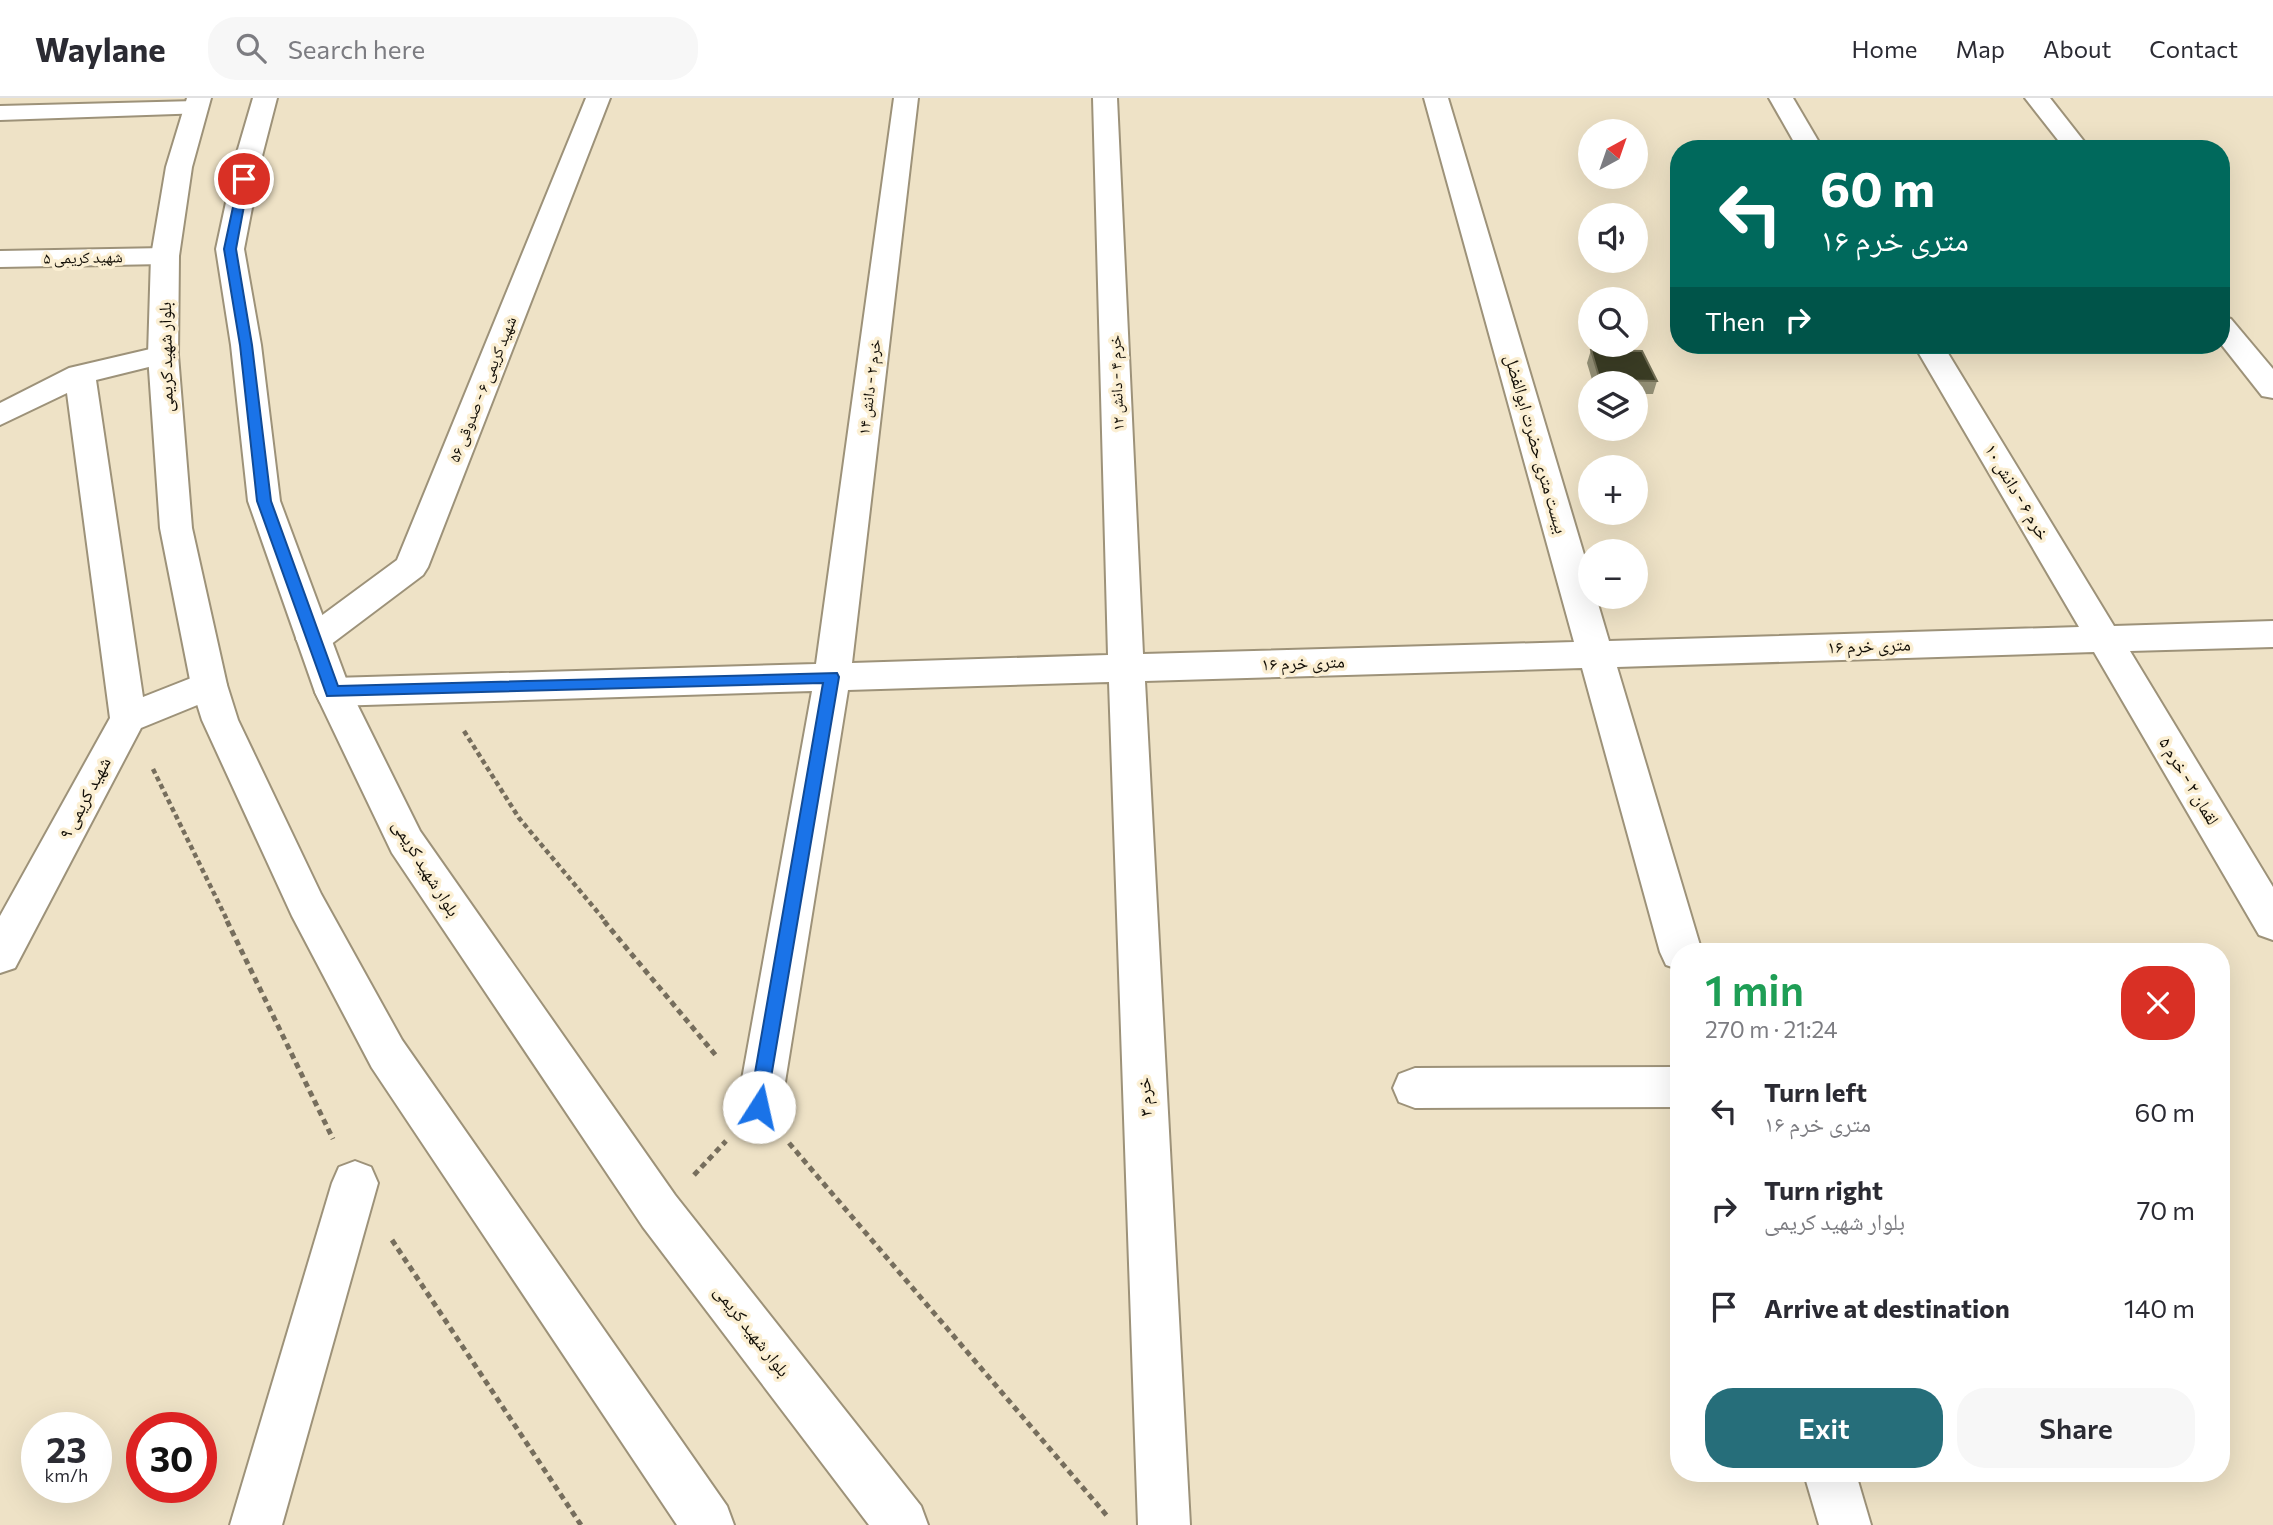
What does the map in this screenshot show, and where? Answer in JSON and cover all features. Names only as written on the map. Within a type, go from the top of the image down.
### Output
[{"type":"street","name":"بلوار شهید کریمی","points":[[265,98],[249,156],[230,249],[246,345],[264,501],[332,692],[406,842],[659,1211],[902,1525]]},
{"type":"street","name":"شهید کریمی ۶ - صدوقی ۵۶","points":[[314,639],[411,567],[598,98]]},
{"type":"street","name":"خرم ۲ - دانش ۱۴","points":[[759,1107],[832,677],[906,98]]},
{"type":"street","name":"خرم ۴ - دانش ۱۲","points":[[1105,98],[1126,668]]},
{"type":"street","name":"بیست متری حضرت ابوالفضل","points":[[1436,98],[1678,943]]},
{"type":"street","points":[[1781,98],[1806,140]]},
{"type":"street","points":[[2036,98],[2071,140]]},
{"type":"street","name":"بلوار شهید کریمی","points":[[197,103],[179,167],[165,256],[163,355],[176,527],[209,685],[219,720],[306,904],[387,1054],[708,1525]]},
{"type":"street","points":[[0,113],[197,103]]},
{"type":"street","name":"شهید کریمی ۵","points":[[0,258],[165,256]]},
{"type":"street","points":[[2230,336],[2273,389]]},
{"type":"street","name":"خرم ۶ - دانش ۱۰","points":[[1934,354],[2105,639]]},
{"type":"street","points":[[0,415],[80,375],[163,355]]},
{"type":"street","points":[[80,375],[128,718],[209,685]]},
{"type":"street","name":"۱۶ متری خرم","points":[[332,692],[2273,634]]},
{"type":"street","name":"لقمان ۲ - خرم ۵","points":[[2105,639],[2273,923]]},
{"type":"street","name":"خرم ۳","points":[[1126,668],[1164,1525]]},
{"type":"street","name":"شهید کریمی ۹","points":[[0,955],[128,718]]},
{"type":"street","points":[[1415,1088],[1670,1087]]},
{"type":"street","points":[[256,1525],[355,1183]]},
{"type":"street","points":[[1832,1482],[1845,1525]]},
{"type":"path","points":[[438,689],[519,818],[759,1107],[1115,1525]]},
{"type":"path","points":[[128,718],[355,1183],[581,1525]]},
{"type":"path","points":[[659,1211],[759,1107]]},
{"type":"building","points":[[1593,357],[1645,357],[1657,381],[1648,381],[1648,371],[1597,371]]},
{"type":"route","points":[[244,179],[230,249],[246,345],[264,501],[332,692],[832,677],[759,1107]]}]
